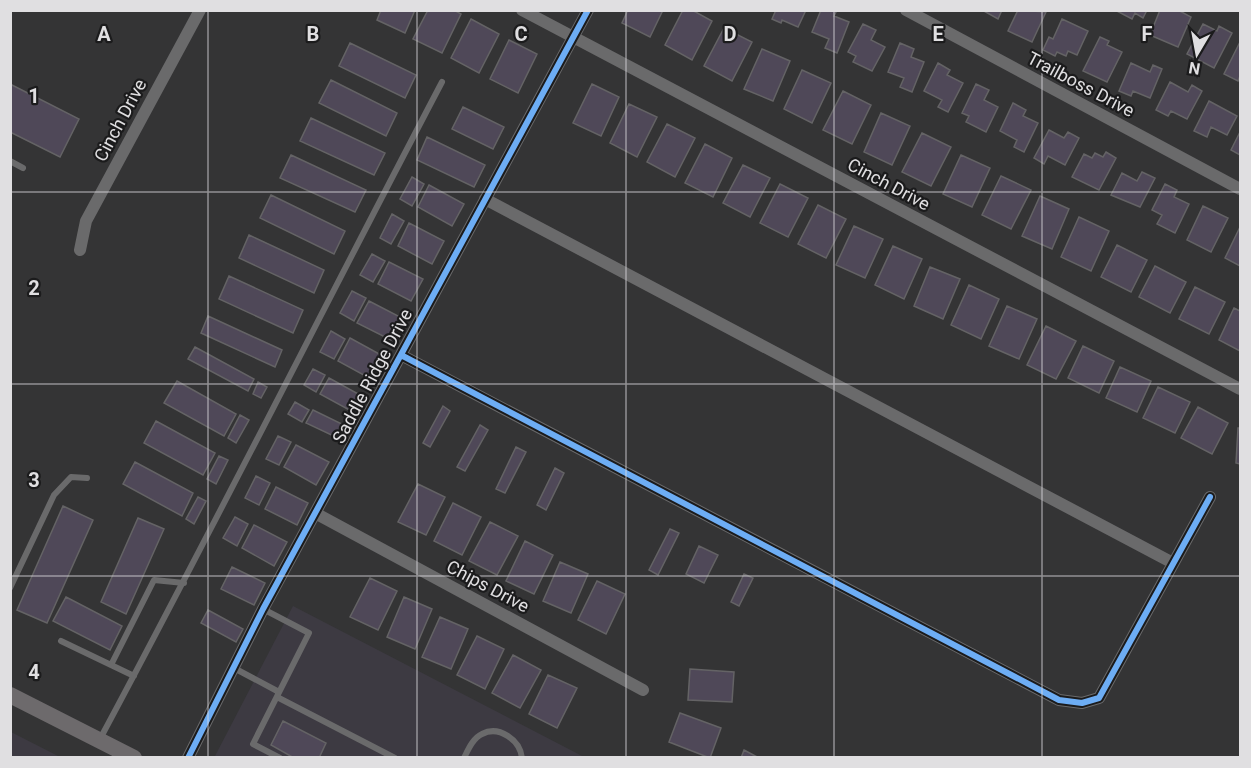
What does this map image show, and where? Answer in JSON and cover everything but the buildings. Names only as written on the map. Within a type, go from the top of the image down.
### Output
[{"type":"main road","points":[[10,695],[134,758]]},
{"type":"street","name":"Cinch Drive","points":[[80,249],[86,221],[200,10]]},
{"type":"street","name":"Cinch Drive","points":[[522,10],[1240,389]]},
{"type":"street","name":"Saddle Ridge Drive","points":[[188,758],[263,609],[588,10]]},
{"type":"street","name":"Trailboss Drive","points":[[906,10],[1240,189]]},
{"type":"street","points":[[485,199],[1173,562]]},
{"type":"street","points":[[400,355],[1059,700],[1082,703],[1100,698],[1210,497]]},
{"type":"street","name":"Chips Drive","points":[[315,513],[643,690]]},
{"type":"lane","points":[[99,741],[442,82]]},
{"type":"lane","points":[[10,161],[22,168]]},
{"type":"lane","points":[[10,588],[54,495],[71,477],[87,478]]},
{"type":"lane","points":[[111,664],[154,580],[183,583]]},
{"type":"lane","points":[[263,609],[309,633],[253,744],[279,758]]},
{"type":"lane","points":[[61,641],[134,676]]},
{"type":"lane","points":[[232,667],[395,758]]},
{"type":"lane","points":[[464,758],[470,746],[481,734],[494,732],[506,735],[516,742],[522,758]]},
{"type":"shaded area","points":[[293,606],[584,757],[214,758]]},
{"type":"shaded area","points":[[11,732],[60,757],[11,757]]},
{"type":"cycle path","points":[[188,758],[263,609],[588,10]]},
{"type":"cycle path","points":[[401,355],[1059,700],[1082,703],[1099,698],[1210,497]]}]
